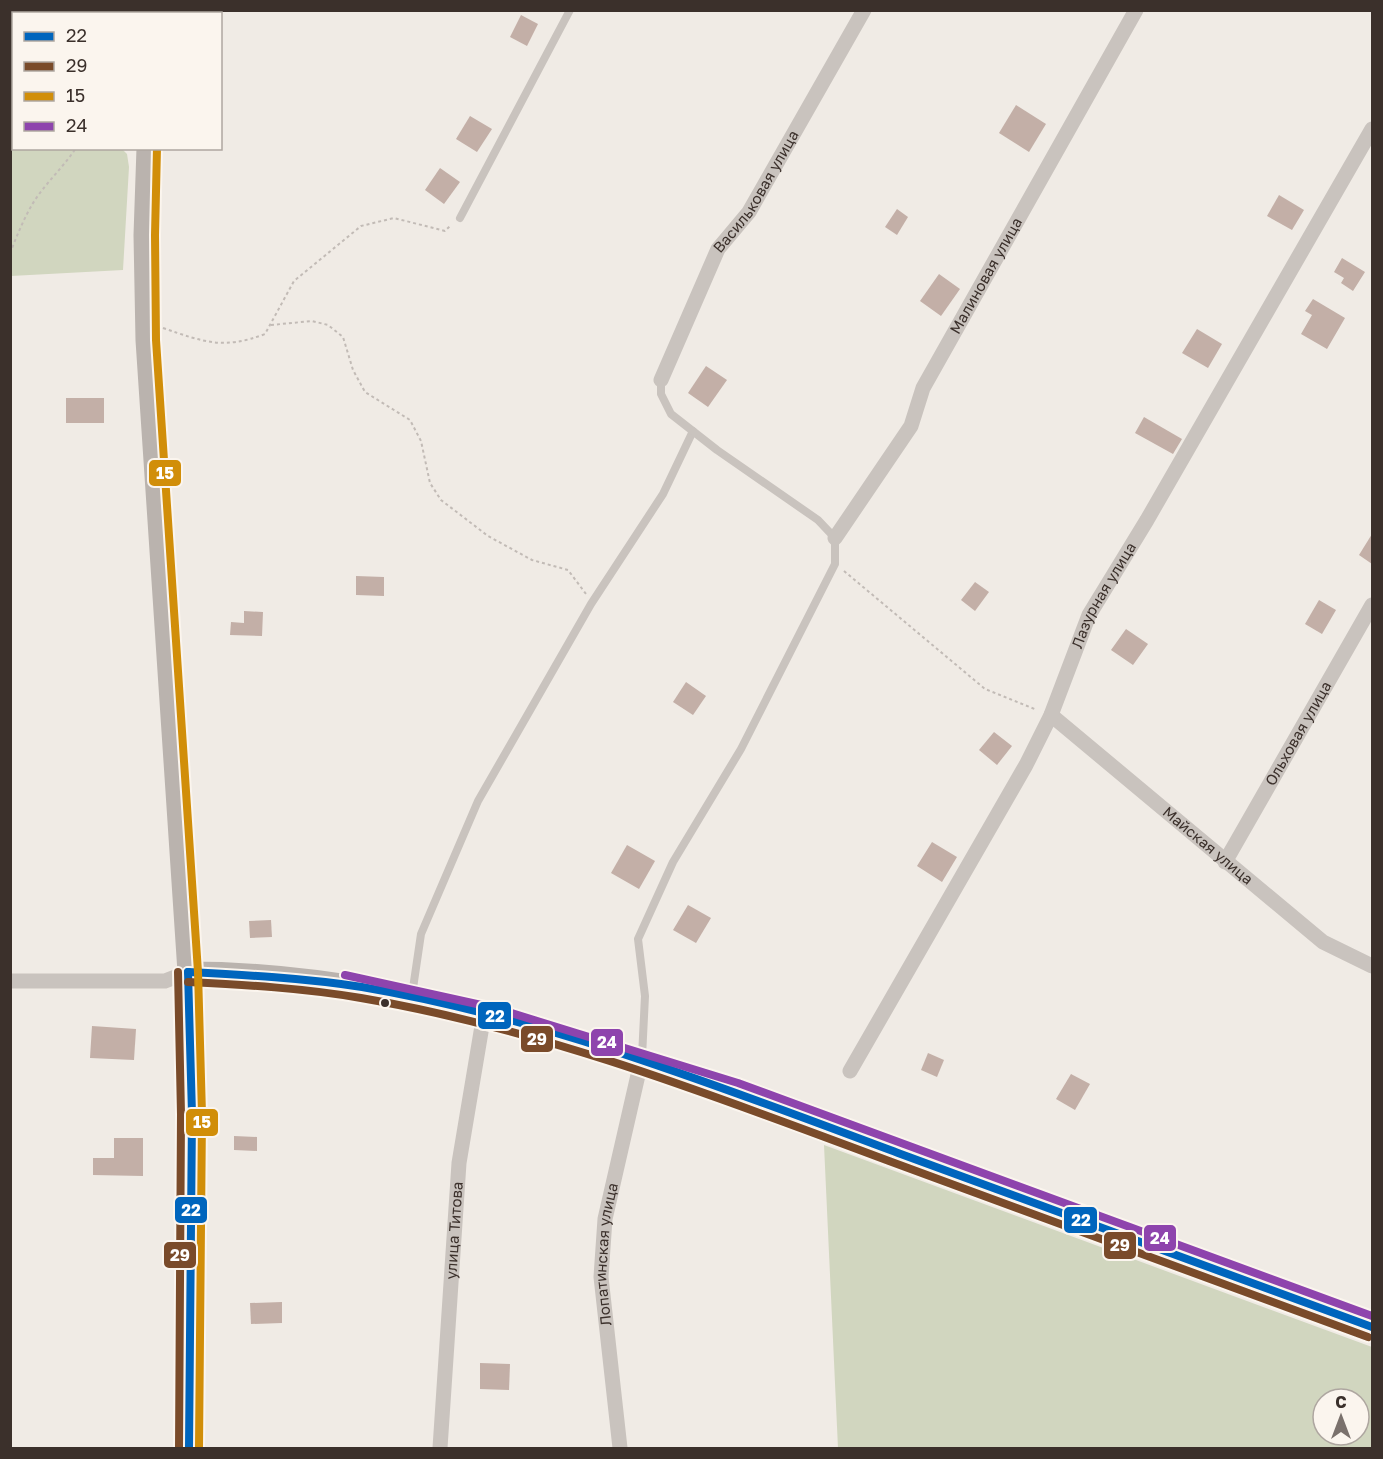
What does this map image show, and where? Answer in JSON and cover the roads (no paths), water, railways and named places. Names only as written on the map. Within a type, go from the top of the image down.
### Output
[{"type":"main road","points":[[147,150],[144,235],[146,322],[189,972],[192,1114],[189,1449]]},
{"type":"main road","points":[[189,972],[271,975],[343,985],[412,997],[484,1014],[735,1093],[1372,1327]]},
{"type":"street","name":"Васильковая улица","points":[[661,380],[718,249],[749,212],[864,10]]},
{"type":"street","name":"Малиновая улица","points":[[835,538],[911,426],[923,388],[1136,10]]},
{"type":"street","name":"Лазурная улица","points":[[850,1071],[1026,765],[1051,715],[1089,615],[1147,520],[1372,129]]},
{"type":"street","name":"Ольховая улица","points":[[1225,862],[1372,605]]},
{"type":"street","name":"Майская улица","points":[[1051,715],[1323,942],[1372,966]]},
{"type":"street","points":[[10,981],[89,983],[165,981],[189,972]]},
{"type":"street","name":"улица Титова","points":[[440,1449],[459,1163],[484,1014]]},
{"type":"street","name":"Лопатинская улица","points":[[620,1449],[601,1277],[605,1219],[641,1062]]},
{"type":"lane","points":[[460,218],[570,10]]},
{"type":"lane","points":[[641,1062],[645,996],[638,939],[673,862],[741,749],[835,564],[835,538],[818,520],[671,414],[661,394],[661,380]]},
{"type":"lane","points":[[412,997],[421,934],[478,801],[591,604],[663,494],[693,431]]}]
